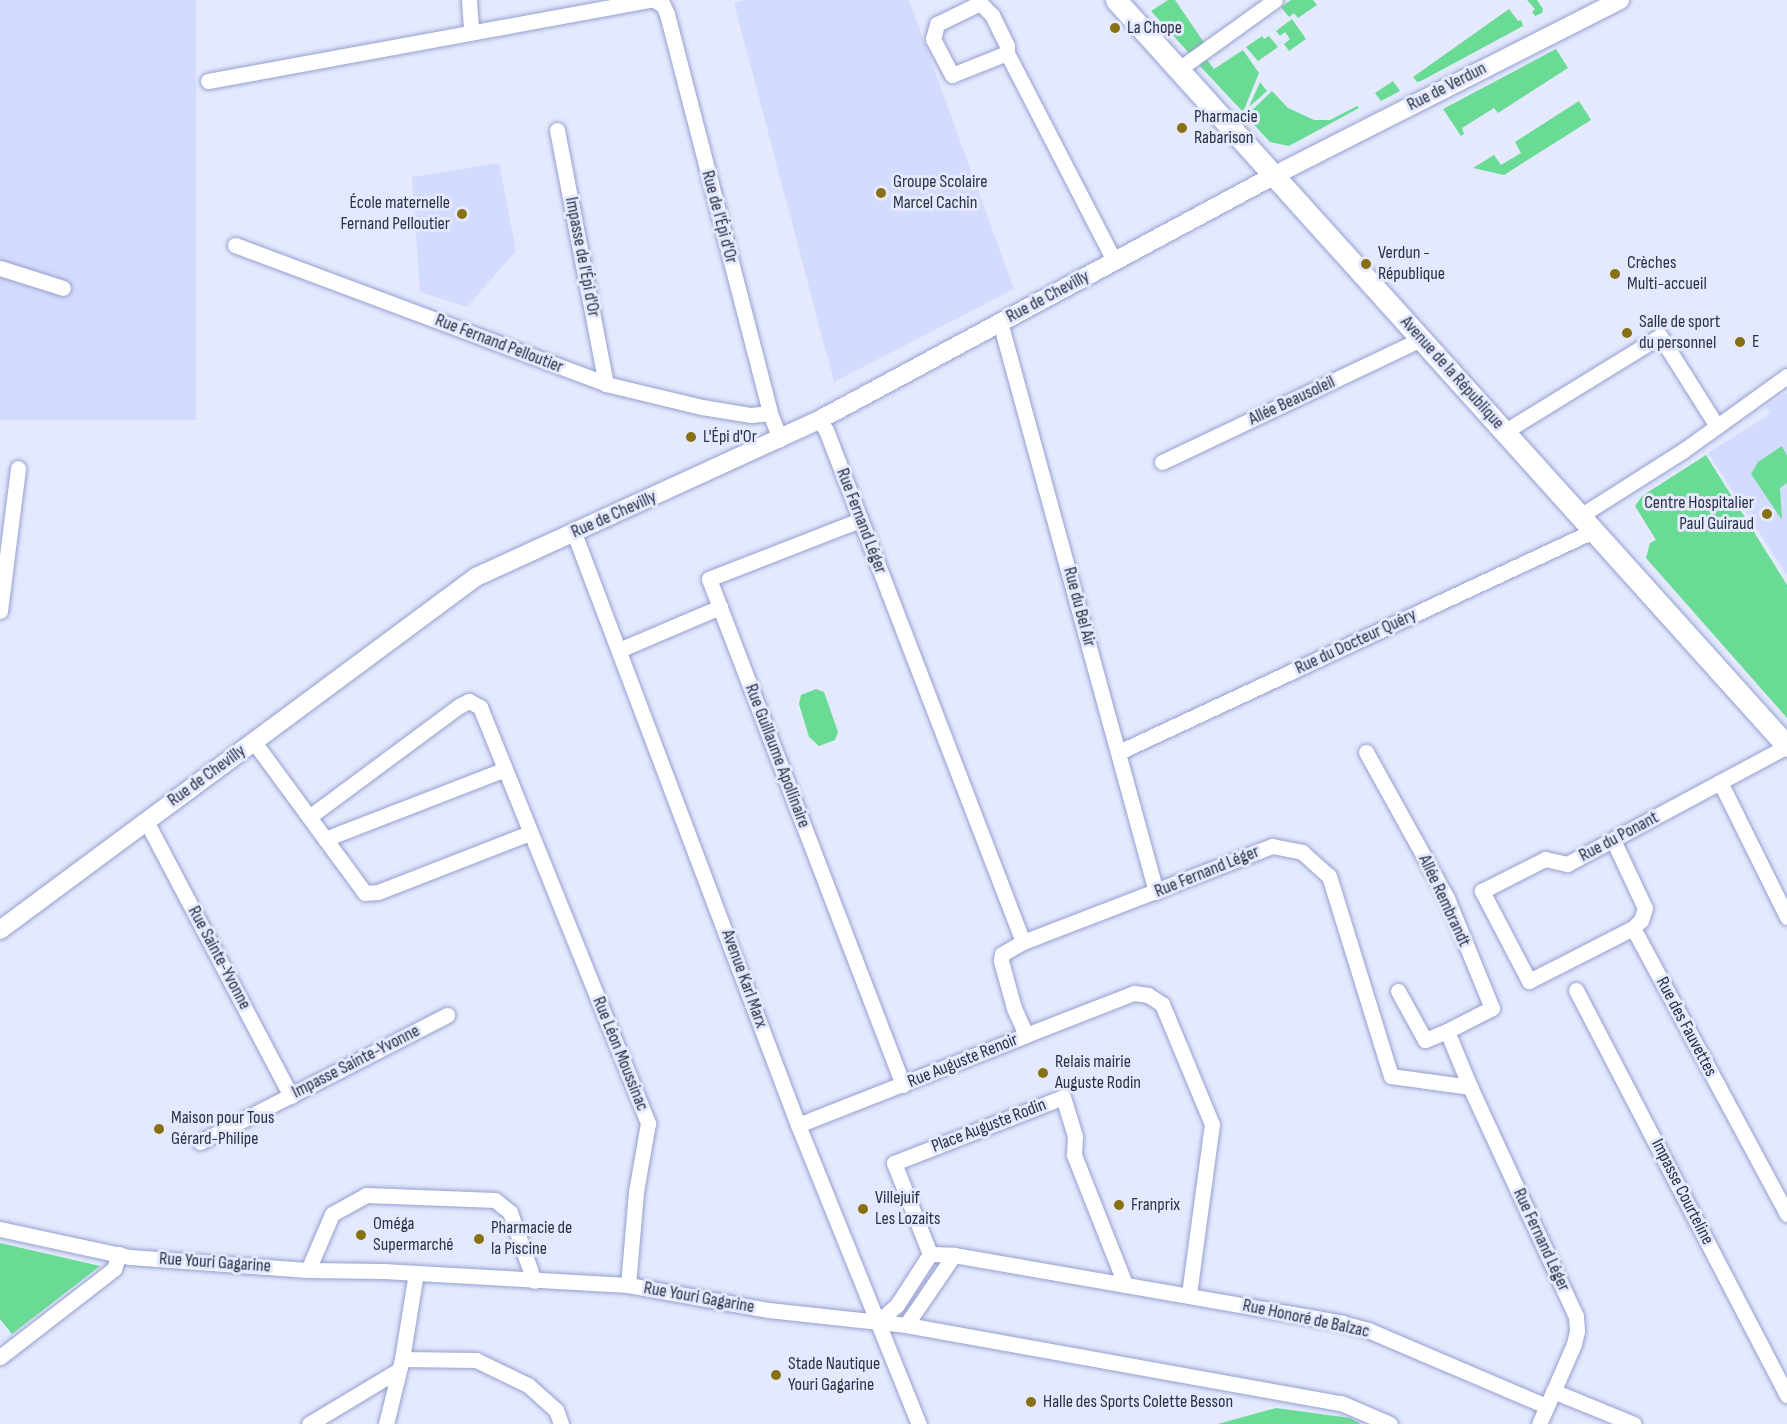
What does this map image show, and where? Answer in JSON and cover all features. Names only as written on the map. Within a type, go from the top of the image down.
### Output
[{"type":"main road","name":"Avenue de la République","points":[[1116,0],[1787,746]]},
{"type":"street","points":[[469,0],[471,32]]},
{"type":"street","points":[[208,81],[649,0]]},
{"type":"street","name":"Rue de l'Épi d'Or","points":[[654,0],[660,2],[667,14],[770,412],[780,439]]},
{"type":"street","points":[[1179,69],[1275,0]]},
{"type":"street","name":"Rue de Verdun","points":[[1275,175],[1620,0]]},
{"type":"street","points":[[1007,53],[952,75],[933,39],[937,24],[980,3],[992,15],[1007,46],[1007,53],[1115,262]]},
{"type":"street","name":"Impasse de l'Épi d'Or","points":[[557,130],[606,384]]},
{"type":"street","name":"Rue de Chevilly","points":[[0,930],[466,583],[819,420],[1275,175]]},
{"type":"street","name":"Rue Fernand Pelloutier","points":[[235,245],[606,384],[702,407],[751,415],[770,412]]},
{"type":"street","points":[[0,268],[63,288]]},
{"type":"street","name":"Rue du Bel Air","points":[[1000,322],[1156,892]]},
{"type":"street","points":[[1504,432],[1660,336],[1717,426]]},
{"type":"street","name":"Allée Beausoleil","points":[[1162,462],[1421,339]]},
{"type":"street","name":"Rue du Docteur Quéry","points":[[1119,752],[1586,524],[1787,376]]},
{"type":"street","name":"Rue Fernand Léger","points":[[819,420],[826,430],[1023,942],[1272,846],[1302,852],[1329,876],[1391,1076],[1470,1087],[1576,1316],[1577,1332],[1574,1344],[1539,1424]]},
{"type":"street","points":[[0,611],[18,468]]},
{"type":"street","name":"Rue Guillaume Apollinaire","points":[[860,520],[709,579],[903,1085]]},
{"type":"street","name":"Avenue Karl Marx","points":[[574,533],[798,1125],[919,1424]]},
{"type":"street","points":[[619,650],[720,607]]},
{"type":"street","name":"Rue Léon Moussinac","points":[[309,817],[459,706],[469,701],[480,707],[503,770],[648,1123],[636,1192],[628,1285]]},
{"type":"street","points":[[254,742],[362,891],[369,893],[529,833]]},
{"type":"street","name":"Rue du Ponant","points":[[1633,928],[1529,981],[1482,891],[1545,859],[1567,864],[1787,746]]},
{"type":"street","name":"Allée Rembrandt","points":[[1366,752],[1446,898],[1492,1008],[1425,1040],[1398,991]]},
{"type":"street","points":[[325,839],[503,770]]},
{"type":"street","points":[[1720,782],[1787,917]]},
{"type":"street","name":"Rue Sainte-Yvonne","points":[[146,821],[291,1096]]},
{"type":"street","points":[[1614,840],[1645,908],[1641,920],[1633,928]]},
{"type":"street","name":"Rue des Fauvettes","points":[[1633,928],[1787,1214]]},
{"type":"street","name":"Rue Auguste Renoir","points":[[798,1125],[1026,1035],[1014,1008],[1001,961],[1002,954],[1023,942]]},
{"type":"street","name":"Impasse Courteline","points":[[1576,990],[1787,1395]]},
{"type":"street","points":[[1026,1035],[1134,993],[1148,995],[1162,1004],[1212,1125],[1189,1296]]},
{"type":"street","name":"Impasse Sainte-Yvonne","points":[[200,1142],[447,1015]]},
{"type":"street","points":[[1447,1031],[1470,1087]]},
{"type":"street","name":"Place Auguste Rodin","points":[[930,1254],[894,1163],[1063,1097],[1075,1136],[1074,1155],[1125,1284]]},
{"type":"street","points":[[308,1270],[332,1214],[366,1195],[495,1200],[510,1212],[534,1281]]},
{"type":"street","name":"Rue Youri Gagarine","points":[[0,1229],[118,1254],[308,1270],[416,1273],[628,1285],[769,1310],[906,1325],[1341,1403],[1390,1424]]},
{"type":"street","points":[[0,1357],[114,1269],[118,1254]]},
{"type":"street","points":[[878,1322],[897,1305],[930,1254],[954,1255],[1125,1284]]},
{"type":"street","points":[[906,1325],[954,1255]]},
{"type":"street","points":[[386,1424],[400,1364],[416,1273]]},
{"type":"street","name":"Rue Honoré de Balzac","points":[[1125,1284],[1368,1330],[1546,1406]]},
{"type":"street","points":[[309,1424],[400,1364],[476,1360],[528,1384],[556,1410],[561,1424]]},
{"type":"street","points":[[1553,1391],[1634,1424]]},
{"type":"shaded area","points":[[0,0],[196,0],[196,420],[0,420]]},
{"type":"shaded area","name":"Groupe Scolaire Marcel Cachin","points":[[744,0],[909,0],[1014,289],[834,382],[734,3]]},
{"type":"shaded area","name":"École maternelle Fernand Pelloutier","points":[[499,163],[516,251],[467,307],[420,292],[412,177]]},
{"type":"shaded area","name":"Centre Hospitalier Paul Guiraud","points":[[1787,393],[1787,576],[1708,453],[1770,414],[1766,406]]},
{"type":"green space","points":[[1168,0],[1175,0],[1205,44],[1189,53],[1151,11]]},
{"type":"green space","points":[[1291,0],[1313,0],[1317,5],[1298,18],[1294,13],[1289,17],[1281,7]]},
{"type":"green space","points":[[1527,0],[1537,0],[1543,9],[1542,13],[1535,16],[1532,12],[1535,9]]},
{"type":"green space","points":[[1509,9],[1518,21],[1521,20],[1523,26],[1421,81],[1417,82],[1413,77]]},
{"type":"green space","points":[[1292,19],[1306,39],[1289,51],[1284,44],[1290,39],[1285,32],[1280,36],[1276,31]]},
{"type":"green space","points":[[1262,36],[1264,39],[1269,36],[1278,47],[1258,61],[1246,47]]},
{"type":"green space","points":[[1556,49],[1568,68],[1498,113],[1494,108],[1462,128],[1464,134],[1461,136],[1443,109]]},
{"type":"green space","points":[[1243,50],[1259,73],[1243,112],[1199,65],[1207,60],[1214,69]]},
{"type":"green space","points":[[1393,81],[1400,91],[1381,101],[1375,93]]},
{"type":"green space","points":[[1260,82],[1267,91],[1249,107]]},
{"type":"green space","points":[[1272,91],[1288,108],[1314,120],[1330,120],[1357,106],[1359,108],[1289,146],[1270,142],[1246,116]]},
{"type":"green space","points":[[1579,101],[1591,120],[1504,175],[1473,168],[1494,155],[1501,165],[1521,153],[1515,142]]},
{"type":"green space","points":[[1782,446],[1787,456],[1787,483],[1780,488],[1782,520],[1751,474],[1758,462]]},
{"type":"green space","points":[[1706,455],[1787,585],[1787,718],[1646,558],[1650,543],[1656,540],[1635,506],[1642,496]]},
{"type":"green space","points":[[816,689],[824,692],[838,732],[835,740],[819,746],[809,737],[799,704],[801,695]]},
{"type":"green space","points":[[0,1243],[100,1266],[12,1334],[0,1319]]},
{"type":"green space","points":[[1276,1408],[1350,1418],[1361,1424],[1218,1424]]},
{"type":"place","name":"La Chope","points":[[1115,28]]},
{"type":"place","name":"Pharmacie Rabarison","points":[[1182,128]]},
{"type":"place","name":"Groupe Scolaire Marcel Cachin","points":[[881,193]]},
{"type":"place","name":"École maternelle Fernand Pelloutier","points":[[462,214]]},
{"type":"place","name":"Verdun - République","points":[[1366,264]]},
{"type":"place","name":"Crèches Multi-accueil","points":[[1615,274]]},
{"type":"place","name":"Salle de sport du personnel","points":[[1627,333]]},
{"type":"place","name":"E","points":[[1740,342]]},
{"type":"place","name":"L'Épi d'Or","points":[[691,437]]},
{"type":"place","name":"Centre Hospitalier Paul Guiraud","points":[[1767,514]]},
{"type":"place","name":"Relais mairie Auguste Rodin","points":[[1043,1073]]},
{"type":"place","name":"Maison pour Tous Gérard-Philipe","points":[[159,1129]]},
{"type":"place","name":"Franprix","points":[[1119,1205]]},
{"type":"place","name":"Villejuif Les Lozaits","points":[[863,1209]]},
{"type":"place","name":"Oméga Supermarché","points":[[361,1235]]},
{"type":"place","name":"Pharmacie de la Piscine","points":[[479,1239]]},
{"type":"place","name":"Stade Nautique Youri Gagarine","points":[[776,1375]]},
{"type":"place","name":"Halle des Sports Colette Besson","points":[[1031,1402]]}]
